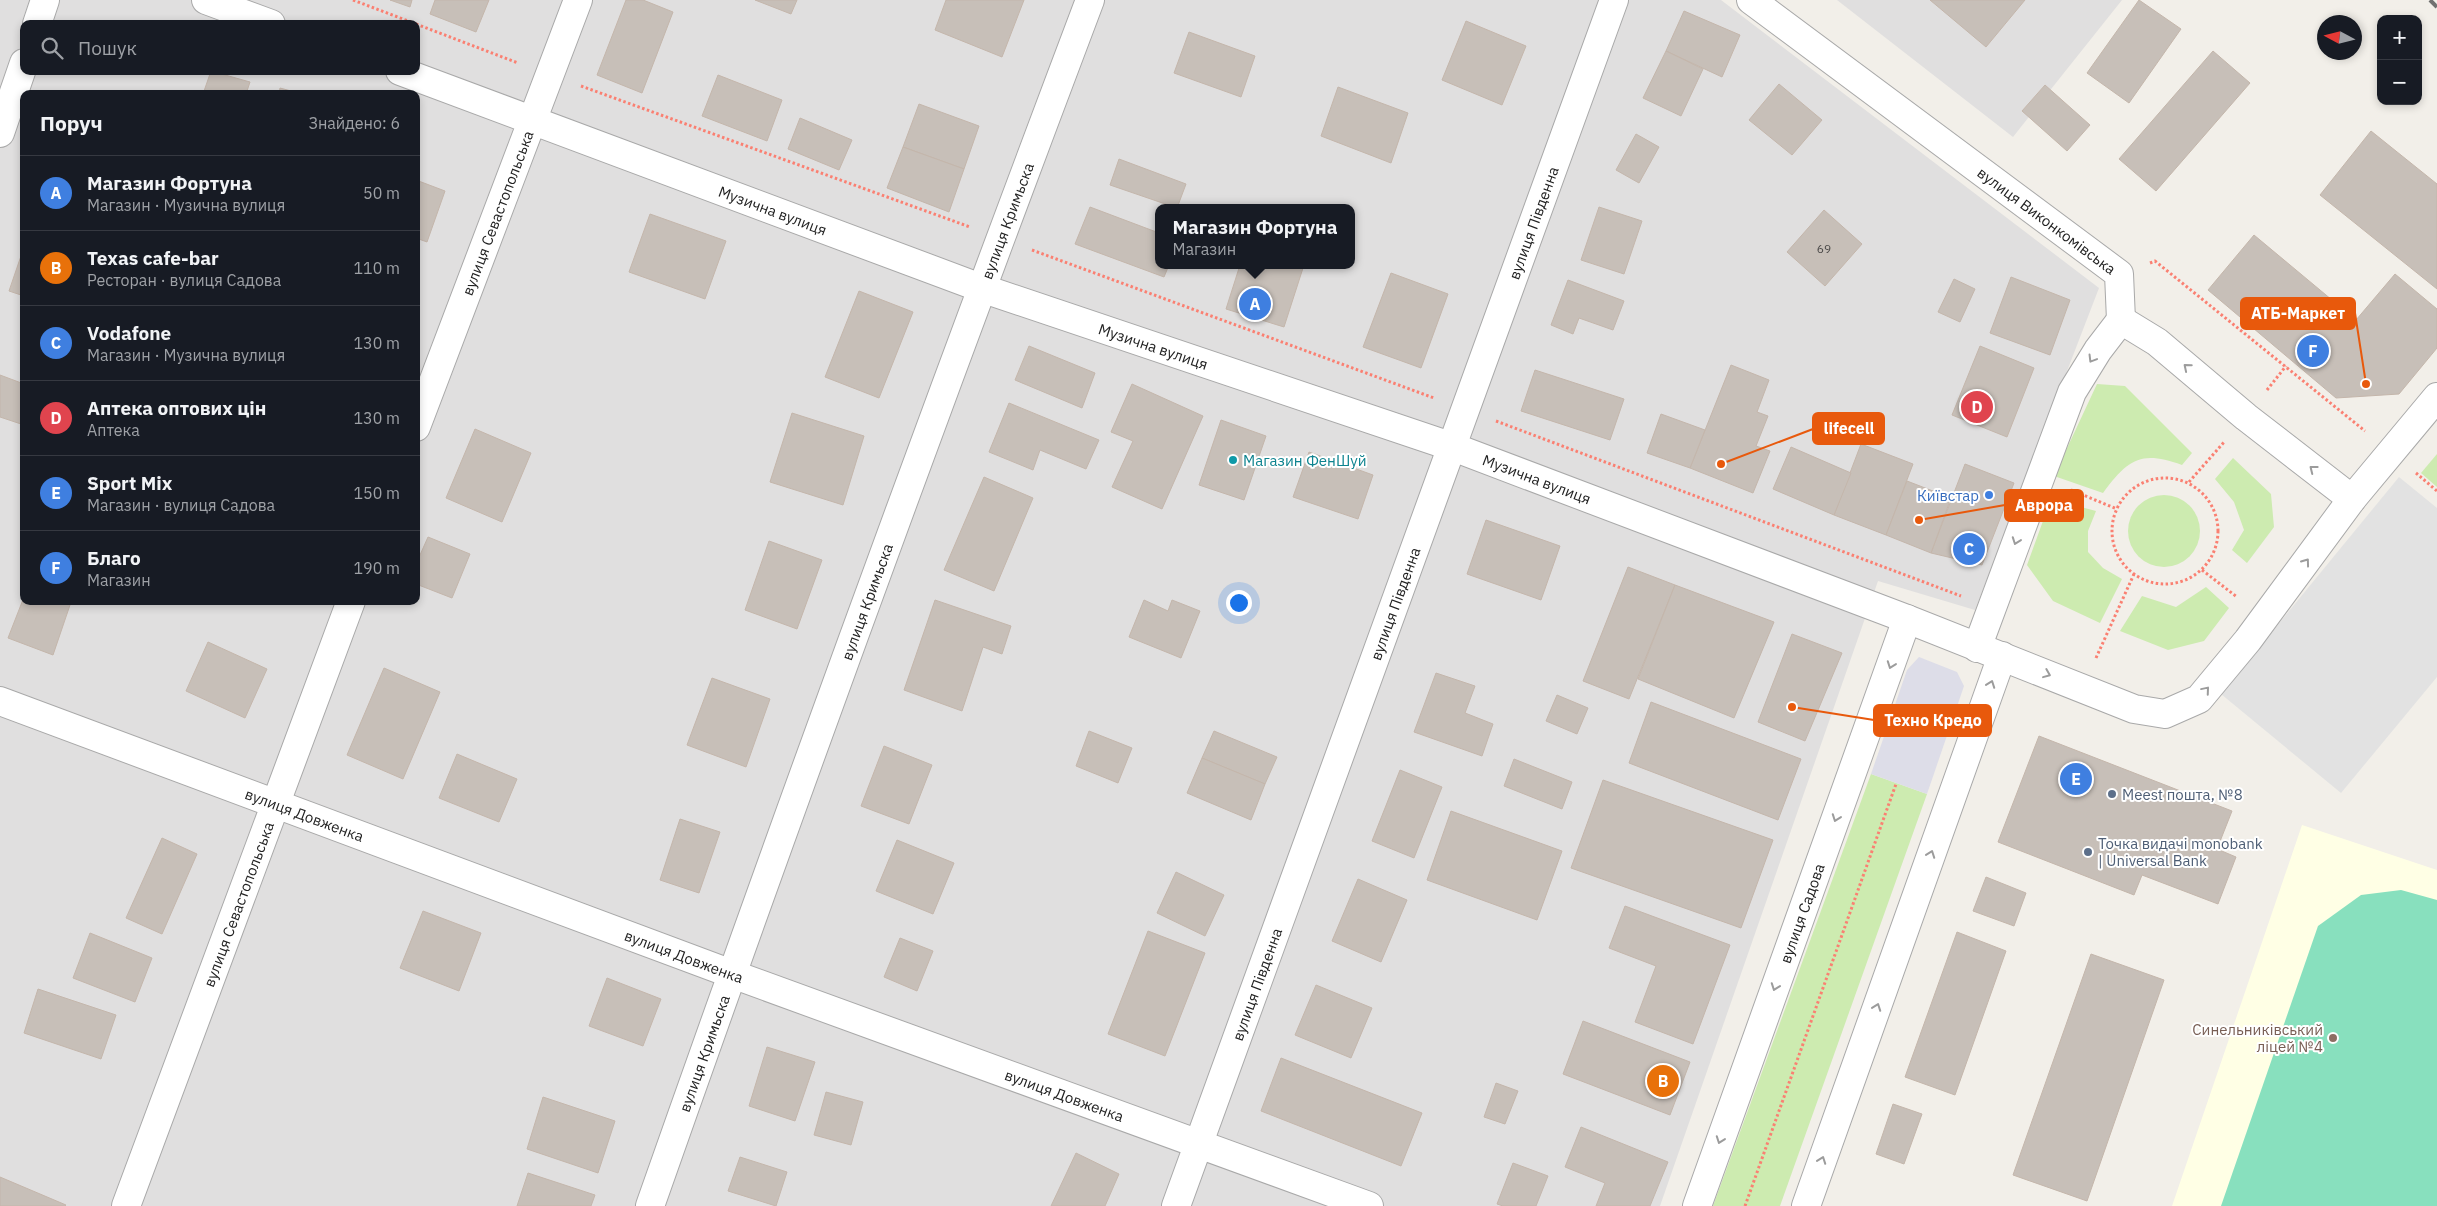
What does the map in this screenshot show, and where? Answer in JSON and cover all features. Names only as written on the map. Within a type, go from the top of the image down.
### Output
[{"type":"street","points":[[38,20],[45,0]]},
{"type":"street","points":[[206,0],[260,20]]},
{"type":"street","name":"вулиця Севастопольська","points":[[420,416],[578,0]]},
{"type":"street","name":"вулиця Кримьска","points":[[650,1206],[732,974],[981,288],[1090,0]]},
{"type":"street","name":"вулиця Південна","points":[[1176,1206],[1614,0]]},
{"type":"street","name":"вулиця Виконкомівська","points":[[1750,0],[2119,274],[2121,320]]},
{"type":"street","points":[[0,132],[20,74]]},
{"type":"street","name":"Музична вулиця","points":[[411,75],[981,288],[1453,447],[1907,619],[2134,709],[2165,714],[2199,699],[2264,618],[2352,499],[2437,397]]},
{"type":"street","points":[[1806,1206],[1990,652],[1992,608],[2072,392],[2098,350],[2121,320],[2157,342],[2246,417],[2352,499]]},
{"type":"street","name":"вулиця Севастопольська","points":[[126,1206],[349,605]]},
{"type":"street","name":"вулиця Садова","points":[[1697,1206],[1907,619]]},
{"type":"street","name":"вулиця Довженка","points":[[0,701],[732,974],[1198,1142],[1369,1206]]},
{"type":"path","points":[[353,0],[406,20]]},
{"type":"path","points":[[420,26],[1466,410],[1992,608]]},
{"type":"path","points":[[2119,274],[2155,261],[2391,452]]},
{"type":"path","points":[[2189,482],[2246,417]]},
{"type":"path","points":[[2040,477],[2117,509]]},
{"type":"path","points":[[2155,478],[2172,478],[2189,482],[2203,492],[2213,506],[2218,522],[2218,539],[2213,555],[2202,570],[2187,580],[2169,585],[2151,582],[2134,574],[2121,561],[2114,544],[2112,526],[2117,509],[2126,495],[2139,484],[2155,478]]},
{"type":"path","points":[[2202,570],[2264,618]]},
{"type":"path","points":[[2082,689],[2134,574]]},
{"type":"path","points":[[1745,1206],[1896,784]]},
{"type":"shaded area","points":[[0,0],[1721,0],[2099,288],[1975,610],[1878,581],[1660,1206],[0,1206]]},
{"type":"shaded area","points":[[1837,0],[2122,0],[2013,137]]},
{"type":"shaded area","points":[[2399,477],[2437,508],[2437,677],[2341,793],[2221,694]]},
{"type":"shaded area","points":[[1919,657],[1957,672],[1964,686],[1927,794],[1871,774],[1907,670]]},
{"type":"shaded area","name":"Синельниківський ліцей №4","points":[[2302,825],[2437,870],[2437,1206],[2172,1206]]},
{"type":"green space","points":[[2097,384],[2125,386],[2192,453],[2182,465],[2156,458],[2136,461],[2120,472],[2103,493],[2054,476]]},
{"type":"green space","points":[[2437,454],[2437,487],[2421,473]]},
{"type":"green space","points":[[2233,458],[2271,494],[2274,527],[2247,563],[2232,550],[2244,530],[2234,502],[2215,479]]},
{"type":"green space","points":[[2164,495],[2178,498],[2190,505],[2197,517],[2200,531],[2197,545],[2190,557],[2178,564],[2164,567],[2150,564],[2138,557],[2131,545],[2128,531],[2131,517],[2138,505],[2150,498]]},
{"type":"green space","points":[[2051,499],[2096,511],[2088,531],[2088,552],[2103,568],[2122,579],[2100,623],[2053,601],[2027,565]]},
{"type":"green space","points":[[2206,587],[2229,608],[2204,641],[2168,650],[2120,631],[2142,596],[2176,607]]},
{"type":"green space","points":[[1871,774],[1927,794],[1780,1206],[1713,1206]]},
{"type":"green space","name":"Синельниківський ліцей №4","points":[[2401,890],[2437,900],[2437,1206],[2221,1206],[2318,926],[2361,895]]},
{"type":"building","points":[[390,0],[412,0],[410,7]]},
{"type":"building","points":[[435,0],[489,0],[476,32],[430,14]]},
{"type":"building","points":[[626,0],[643,0],[673,12],[642,93],[597,75]]},
{"type":"building","points":[[755,0],[797,0],[791,14]]},
{"type":"building","points":[[946,0],[1024,0],[1002,57],[935,30]]},
{"type":"building","points":[[1930,0],[2025,0],[1986,47]]},
{"type":"building","points":[[2139,0],[2181,29],[2129,103],[2087,73]]},
{"type":"building","points":[[1684,11],[1740,35],[1722,77],[1666,51]]},
{"type":"building","points":[[1466,21],[1526,46],[1502,105],[1442,80]]},
{"type":"building","points":[[1189,32],[1255,56],[1241,97],[1174,73]]},
{"type":"building","points":[[1666,51],[1703,69],[1681,116],[1643,98]]},
{"type":"building","points":[[2213,51],[2250,83],[2156,191],[2119,159]]},
{"type":"building","points":[[210,75],[225,75],[250,82],[247,90],[204,90]]},
{"type":"building","points":[[718,75],[782,100],[767,141],[702,116]]},
{"type":"building","points":[[1779,84],[1822,120],[1792,155],[1749,120]]},
{"type":"building","points":[[2045,85],[2090,125],[2067,151],[2022,111]]},
{"type":"building","points":[[1338,87],[1408,113],[1391,163],[1321,136]]},
{"type":"building","points":[[919,104],[979,126],[964,169],[903,147]]},
{"type":"building","points":[[800,118],[852,140],[839,170],[788,149]]},
{"type":"building","points":[[2371,131],[2437,184],[2437,289],[2320,195]]},
{"type":"building","points":[[1636,134],[1659,147],[1639,183],[1616,170]]},
{"type":"building","points":[[903,147],[964,169],[949,212],[887,188]]},
{"type":"building","points":[[1119,159],[1186,184],[1178,204],[1165,204],[1110,185]]},
{"type":"building","points":[[420,182],[445,191],[427,242],[420,239]]},
{"type":"building","points":[[1090,207],[1155,231],[1155,269],[1167,269],[1164,277],[1075,244]]},
{"type":"building","points":[[1599,207],[1642,221],[1624,274],[1581,260]]},
{"type":"building","points":[[1824,210],[1862,244],[1825,286],[1787,252]]},
{"type":"building","points":[[650,214],[726,241],[705,299],[629,272]]},
{"type":"building","points":[[2254,235],[2356,320],[2395,274],[2437,309],[2437,348],[2399,394],[2336,398],[2208,290]]},
{"type":"building","points":[[20,259],[20,295],[9,291]]},
{"type":"building","points":[[1239,269],[1303,269],[1284,327],[1226,309]]},
{"type":"building","points":[[1391,273],[1448,294],[1421,368],[1363,347]]},
{"type":"building","points":[[2011,277],[2070,300],[2050,355],[1990,333]]},
{"type":"building","points":[[1954,279],[1975,289],[1960,322],[1938,312]]},
{"type":"building","points":[[1568,280],[1624,301],[1613,330],[1579,318],[1573,334],[1551,325]]},
{"type":"building","points":[[859,291],[913,312],[879,398],[825,377]]},
{"type":"building","points":[[1029,346],[1095,373],[1082,408],[1015,380]]},
{"type":"building","points":[[1980,346],[2034,368],[2007,437],[1952,415]]},
{"type":"building","points":[[1731,365],[1769,380],[1757,412],[1768,416],[1756,446],[1770,451],[1753,493],[1690,468]]},
{"type":"building","points":[[1535,370],[1624,399],[1610,440],[1521,411]]},
{"type":"building","points":[[0,375],[20,382],[20,424],[0,417]]},
{"type":"building","points":[[1132,384],[1203,416],[1162,509],[1112,487],[1133,441],[1111,432]]},
{"type":"building","points":[[1009,403],[1099,440],[1086,469],[1040,450],[1033,470],[989,452]]},
{"type":"building","points":[[792,413],[864,436],[843,505],[770,482]]},
{"type":"building","points":[[1661,414],[1705,430],[1690,468],[1647,453]]},
{"type":"building","name":"Магазин ФенШуй","points":[[1221,420],[1266,436],[1244,500],[1199,485]]},
{"type":"building","points":[[475,429],[531,453],[502,522],[446,498]]},
{"type":"building","points":[[1861,444],[1913,464],[1886,535],[1834,515]]},
{"type":"building","points":[[1791,447],[1851,473],[1834,515],[1773,489]]},
{"type":"building","points":[[1309,452],[1373,475],[1358,519],[1293,497]]},
{"type":"building","points":[[1965,464],[2014,483],[1982,565],[1931,553]]},
{"type":"building","points":[[984,477],[1033,498],[994,591],[944,570]]},
{"type":"building","points":[[1907,481],[1951,498],[1931,553],[1886,535]]},
{"type":"building","points":[[1486,520],[1560,546],[1541,600],[1467,574]]},
{"type":"building","points":[[428,537],[470,554],[452,598],[420,586],[420,555]]},
{"type":"building","points":[[769,541],[822,560],[797,629],[745,610]]},
{"type":"building","points":[[1628,567],[1675,585],[1629,699],[1583,681]]},
{"type":"building","points":[[1675,585],[1774,622],[1734,718],[1638,679]]},
{"type":"building","points":[[935,600],[1011,626],[1002,654],[983,647],[962,711],[904,690]]},
{"type":"building","points":[[1144,600],[1168,611],[1172,600],[1200,611],[1181,658],[1129,637]]},
{"type":"building","points":[[21,605],[70,605],[53,655],[8,638]]},
{"type":"building","points":[[1792,634],[1842,653],[1805,741],[1758,722]]},
{"type":"building","points":[[208,642],[267,669],[245,718],[186,691]]},
{"type":"building","points":[[384,668],[440,692],[403,779],[347,755]]},
{"type":"building","points":[[1436,673],[1475,686],[1465,713],[1493,724],[1482,756],[1414,732]]},
{"type":"building","points":[[712,678],[770,699],[746,767],[687,745]]},
{"type":"building","points":[[1557,695],[1588,708],[1577,734],[1546,721]]},
{"type":"building","points":[[1651,702],[1801,759],[1778,820],[1629,763]]},
{"type":"building","points":[[1089,731],[1132,748],[1118,783],[1076,766]]},
{"type":"building","points":[[1214,731],[1277,757],[1265,784],[1202,758]]},
{"type":"building","points":[[2039,736],[2232,811],[2217,849],[2236,857],[2218,904],[2142,875],[2134,895],[1998,842]]},
{"type":"building","points":[[884,746],[932,765],[909,824],[861,806]]},
{"type":"building","points":[[457,754],[517,779],[499,822],[439,798]]},
{"type":"building","points":[[1202,758],[1265,784],[1251,820],[1187,793]]},
{"type":"building","points":[[1514,759],[1572,782],[1562,809],[1504,786]]},
{"type":"building","points":[[1400,770],[1442,787],[1414,858],[1372,841]]},
{"type":"building","points":[[1603,780],[1773,840],[1741,928],[1571,868]]},
{"type":"building","points":[[1451,811],[1562,851],[1537,920],[1427,880]]},
{"type":"building","points":[[680,819],[720,832],[699,893],[660,880]]},
{"type":"building","points":[[162,838],[197,854],[162,934],[126,918]]},
{"type":"building","points":[[897,840],[954,863],[933,914],[876,891]]},
{"type":"building","points":[[1176,872],[1224,895],[1205,936],[1157,913]]},
{"type":"building","points":[[1986,877],[2026,893],[2014,926],[1973,911]]},
{"type":"building","points":[[1358,879],[1407,900],[1381,962],[1332,941]]},
{"type":"building","points":[[1625,906],[1730,945],[1693,1044],[1635,1022],[1656,966],[1609,948]]},
{"type":"building","points":[[423,911],[481,933],[459,991],[400,968]]},
{"type":"building","points":[[1148,931],[1205,953],[1165,1056],[1108,1034]]},
{"type":"building","points":[[1957,932],[2006,951],[1955,1095],[1905,1077]]},
{"type":"building","points":[[90,933],[152,958],[135,1002],[73,978]]},
{"type":"building","points":[[900,938],[933,951],[917,991],[884,977]]},
{"type":"building","points":[[2091,954],[2164,980],[2087,1201],[2013,1175]]},
{"type":"building","points":[[607,978],[661,999],[643,1046],[589,1026]]},
{"type":"building","points":[[1316,985],[1372,1008],[1351,1058],[1295,1035]]},
{"type":"building","points":[[38,989],[116,1015],[101,1059],[24,1033]]},
{"type":"building","points":[[1583,1021],[1690,1062],[1670,1115],[1563,1074]]},
{"type":"building","points":[[767,1047],[815,1062],[795,1121],[749,1106]]},
{"type":"building","points":[[1281,1058],[1422,1113],[1401,1166],[1261,1111]]},
{"type":"building","points":[[1496,1083],[1518,1091],[1505,1124],[1484,1117]]},
{"type":"building","points":[[826,1092],[863,1102],[851,1145],[814,1135]]},
{"type":"building","points":[[543,1097],[615,1121],[598,1173],[527,1149]]},
{"type":"building","points":[[1893,1104],[1922,1114],[1904,1164],[1876,1154]]},
{"type":"building","points":[[1581,1127],[1668,1162],[1650,1206],[1596,1206],[1605,1183],[1565,1167]]},
{"type":"building","points":[[1076,1153],[1119,1174],[1105,1206],[1051,1206]]},
{"type":"building","points":[[740,1157],[787,1172],[776,1206],[728,1191]]},
{"type":"building","points":[[1513,1163],[1548,1176],[1536,1206],[1503,1206],[1497,1204]]},
{"type":"building","points":[[528,1173],[595,1195],[591,1206],[517,1206]]},
{"type":"building","points":[[0,1177],[66,1205],[0,1206]]},
{"type":"railway","points":[[2430,0],[2437,7]]},
{"type":"place","name":"Магазин Фортуна","points":[[1255,304]]},
{"type":"place","name":"Благо","points":[[2313,351]]},
{"type":"place","name":"АТБ-Маркет","points":[[2366,384]]},
{"type":"place","name":"Аптека оптових цін","points":[[1977,407]]},
{"type":"place","name":"Магазин ФенШуй","points":[[1233,460]]},
{"type":"place","name":"lifecell","points":[[1721,464]]},
{"type":"place","name":"Київстар","points":[[1989,495]]},
{"type":"place","name":"Аврора","points":[[1919,520]]},
{"type":"place","name":"Vodafone","points":[[1969,549]]},
{"type":"place","name":"Техно Кредо","points":[[1792,707]]},
{"type":"place","name":"Sport Mix","points":[[2076,779]]},
{"type":"place","name":"Meest пошта, №8","points":[[2112,794]]},
{"type":"place","name":"Точка видачі monobank | Universal Bank","points":[[2088,852]]},
{"type":"place","name":"Синельниківський ліцей №4","points":[[2333,1038]]},
{"type":"place","name":"Texas cafe-bar","points":[[1663,1081]]}]
